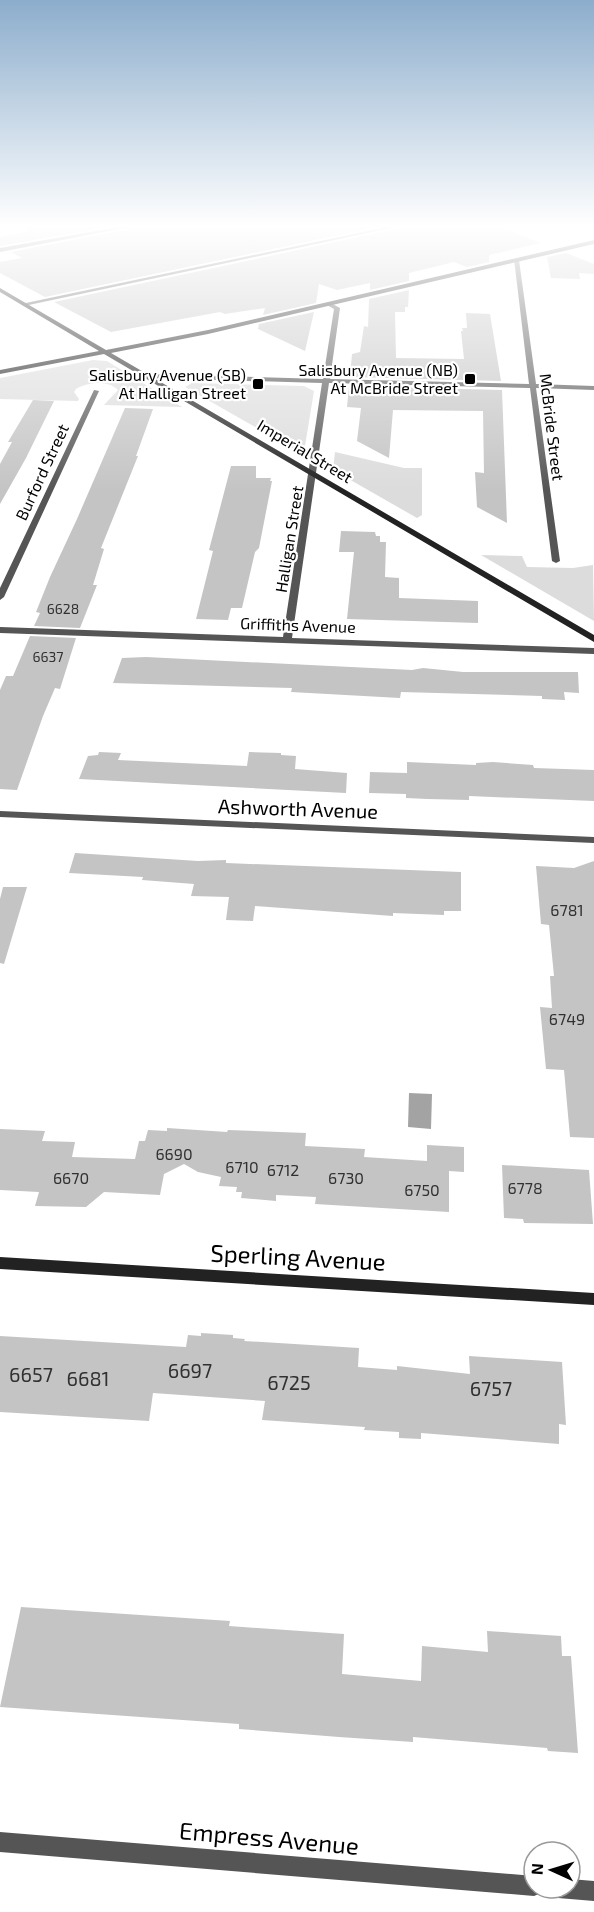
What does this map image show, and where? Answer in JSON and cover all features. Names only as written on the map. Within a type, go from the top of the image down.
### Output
[{"type":"street","name":"Imperial Street","points":[[40,313],[594,639]]},
{"type":"street","points":[[0,372],[286,313]]},
{"type":"street","name":"Halligan Street","points":[[287,639],[336,313]]},
{"type":"street","name":"McBride Street","points":[[523,313],[556,561]]},
{"type":"street","points":[[146,376],[594,388]]},
{"type":"street","name":"Burford Street","points":[[0,597],[96,391]]},
{"type":"street","name":"Griffiths Avenue","points":[[0,630],[594,651]]},
{"type":"street","name":"Ashworth Avenue","points":[[0,814],[594,840]]},
{"type":"street","name":"Sperling Avenue","points":[[0,1263],[594,1299]]},
{"type":"street","name":"Empress Avenue","points":[[0,1842],[522,1885]]},
{"type":"shaded area","points":[[93,360],[107,361],[182,407],[104,405],[118,390],[103,383],[76,389],[74,392],[78,401],[0,399],[0,378]]},
{"type":"shaded area","points":[[192,383],[304,386],[314,391],[304,452],[299,452],[185,387]]},
{"type":"shaded area","points":[[335,452],[404,468],[422,468],[422,515],[417,518],[333,470]]},
{"type":"shaded area","points":[[481,555],[522,556],[527,567],[573,568],[593,565],[594,621]]},
{"type":"shaded area","points":[[409,1093],[432,1094],[431,1129],[408,1127]]},
{"type":"building","points":[[75,313],[213,313],[111,332]]},
{"type":"building","points":[[314,313],[305,351],[258,329],[259,324]]},
{"type":"building","points":[[368,313],[395,313],[396,358],[464,359],[461,331],[463,331],[462,328],[467,328],[466,313],[490,314],[501,381],[350,377],[352,354],[360,352],[364,326],[368,327]]},
{"type":"building","points":[[349,386],[502,390],[507,523],[477,507],[475,472],[484,473],[483,411],[393,410],[389,458],[357,441],[361,408],[347,407]]},
{"type":"building","points":[[33,400],[54,401],[0,504],[0,464],[12,442],[8,442]]},
{"type":"building","points":[[125,408],[153,409],[136,456],[138,456],[101,548],[104,549],[93,585],[97,585],[80,628],[34,626],[40,613],[36,612],[50,577]]},
{"type":"building","points":[[231,466],[256,466],[256,478],[271,478],[259,548],[255,552],[242,608],[231,608],[228,620],[196,619],[213,551],[209,550]]},
{"type":"building","points":[[341,531],[375,532],[376,536],[380,536],[380,542],[386,542],[385,577],[399,578],[399,598],[478,601],[478,623],[347,619],[354,552],[339,552]]},
{"type":"building","points":[[30,636],[76,638],[60,689],[55,688],[43,716],[17,790],[0,789],[0,690],[6,676],[13,676]]},
{"type":"building","points":[[146,657],[412,670],[423,668],[463,672],[578,672],[579,693],[564,692],[565,700],[542,699],[542,696],[401,692],[400,698],[291,692],[292,688],[113,683],[122,658]]},
{"type":"building","points":[[99,752],[121,753],[118,760],[247,766],[249,752],[281,753],[281,755],[296,756],[295,769],[347,773],[346,793],[79,779],[88,756],[98,755]]},
{"type":"building","points":[[407,762],[476,765],[476,763],[493,762],[533,765],[534,768],[594,770],[594,801],[469,796],[469,800],[428,799],[406,798],[406,794],[369,793],[370,772],[407,773]]},
{"type":"building","points":[[75,853],[198,861],[226,860],[226,863],[461,872],[461,911],[444,911],[444,915],[393,913],[393,916],[255,906],[253,921],[226,920],[229,897],[191,896],[194,884],[142,880],[143,877],[69,873]]},
{"type":"building","points":[[594,861],[594,1138],[570,1137],[564,1070],[546,1069],[540,1007],[552,1008],[550,976],[554,976],[549,925],[541,924],[536,866],[574,868]]},
{"type":"building","points":[[3,887],[27,887],[4,964],[0,963],[0,899]]},
{"type":"building","points":[[167,1128],[227,1132],[228,1130],[306,1133],[305,1146],[365,1149],[364,1157],[427,1161],[427,1145],[464,1147],[464,1172],[449,1171],[449,1212],[315,1204],[316,1197],[276,1195],[276,1201],[241,1198],[242,1192],[236,1192],[237,1187],[219,1186],[221,1177],[198,1172],[184,1164],[164,1174],[160,1195],[104,1192],[86,1207],[35,1206],[39,1192],[0,1190],[0,1129],[45,1131],[42,1141],[75,1142],[72,1157],[135,1159],[139,1141],[145,1141],[148,1130],[167,1131]]},
{"type":"building","points":[[502,1165],[589,1170],[593,1224],[524,1223],[523,1219],[504,1218]]},
{"type":"building","points":[[201,1333],[233,1335],[233,1338],[245,1339],[244,1341],[359,1348],[358,1367],[397,1370],[397,1366],[470,1374],[469,1356],[562,1362],[566,1425],[559,1424],[559,1444],[421,1433],[421,1439],[399,1438],[399,1432],[364,1430],[365,1427],[262,1420],[265,1401],[153,1393],[149,1421],[0,1412],[0,1336],[186,1347],[188,1335],[201,1336]]},
{"type":"building","points":[[21,1607],[230,1621],[229,1626],[344,1634],[342,1674],[421,1681],[422,1646],[488,1652],[487,1631],[561,1636],[562,1656],[571,1656],[578,1753],[548,1751],[547,1748],[413,1737],[413,1742],[339,1737],[239,1729],[239,1724],[0,1707]]},
{"type":"place","name":"Salisbury Avenue (NB) At McBride Street","points":[[470,379]]},
{"type":"place","name":"Salisbury Avenue (SB) At Halligan Street","points":[[258,384]]}]
